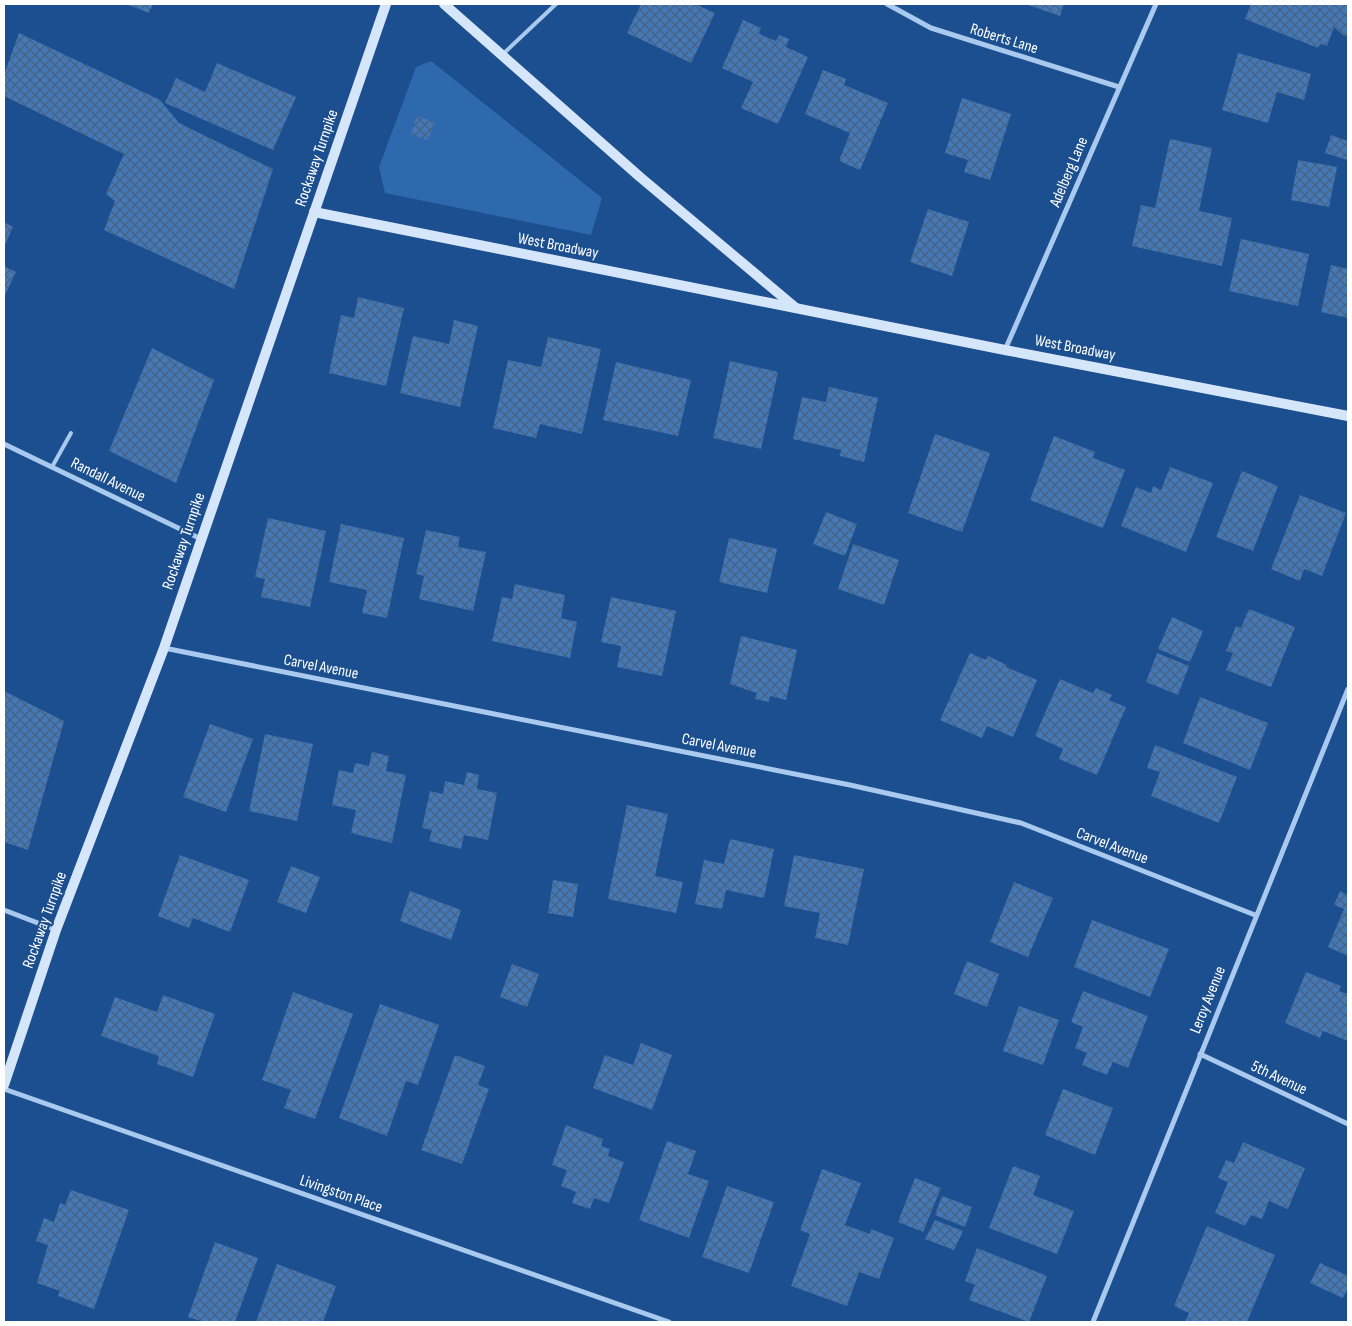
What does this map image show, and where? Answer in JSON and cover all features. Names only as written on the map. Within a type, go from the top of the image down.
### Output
[{"type":"main road","name":"Rockaway Turnpike","points":[[4,1084],[56,930],[164,648],[386,4]]},
{"type":"main road","name":"West Broadway","points":[[444,4],[640,177],[796,309]]},
{"type":"main road","name":"West Broadway","points":[[314,212],[796,309],[1348,416]]},
{"type":"street","name":"Roberts Lane","points":[[887,4],[931,28],[1118,87]]},
{"type":"street","name":"Adelberg Lane","points":[[1005,350],[1118,87],[1156,4]]},
{"type":"street","name":"Randall Avenue","points":[[4,444],[201,539]]},
{"type":"street","name":"Carvel Avenue","points":[[164,648],[841,783],[1021,823],[1256,915]]},
{"type":"street","name":"Leroy Avenue","points":[[1093,1322],[1348,689]]},
{"type":"street","points":[[4,910],[56,930]]},
{"type":"street","name":"5th Avenue","points":[[1200,1054],[1348,1124]]},
{"type":"street","name":"Livingston Place","points":[[4,1089],[669,1322]]},
{"type":"lane","points":[[546,4],[548,11]]},
{"type":"lane","points":[[502,56],[556,4]]},
{"type":"lane","points":[[52,467],[71,433]]},
{"type":"shaded area","points":[[431,61],[602,198],[591,235],[385,193],[379,167],[416,67]]},
{"type":"building","points":[[126,4],[153,4],[149,13]]},
{"type":"building","points":[[641,4],[695,4],[715,13],[691,63],[627,33]]},
{"type":"building","points":[[1025,4],[1064,4],[1060,16]]},
{"type":"building","points":[[1251,4],[1348,4],[1348,36],[1344,36],[1334,27],[1327,46],[1320,44],[1318,48],[1245,19]]},
{"type":"building","points":[[743,20],[761,28],[759,34],[776,41],[779,35],[789,39],[786,47],[808,57],[778,124],[741,108],[753,82],[722,68]]},
{"type":"building","points":[[19,33],[160,100],[179,123],[273,169],[234,289],[104,230],[115,201],[106,194],[124,154],[4,96],[4,75]]},
{"type":"building","points":[[1238,53],[1311,74],[1304,100],[1277,92],[1268,123],[1222,110]]},
{"type":"building","points":[[217,63],[296,97],[273,150],[165,103],[176,78],[205,92]]},
{"type":"building","points":[[823,70],[846,79],[844,85],[888,103],[860,170],[839,161],[850,133],[805,114]]},
{"type":"building","points":[[962,98],[1011,114],[990,180],[964,172],[968,160],[945,153]]},
{"type":"building","points":[[417,116],[435,122],[428,140],[411,134]]},
{"type":"building","points":[[1331,135],[1348,141],[1347,160],[1325,153]]},
{"type":"building","points":[[1170,139],[1212,148],[1199,211],[1232,218],[1222,266],[1132,246],[1141,205],[1155,208]]},
{"type":"building","points":[[1298,160],[1337,167],[1329,207],[1291,200]]},
{"type":"building","points":[[928,209],[969,222],[952,276],[910,262]]},
{"type":"building","points":[[4,222],[13,227],[4,247]]},
{"type":"building","points":[[1241,239],[1309,254],[1298,306],[1229,291]]},
{"type":"building","points":[[1331,265],[1348,269],[1348,318],[1321,312]]},
{"type":"building","points":[[4,266],[16,272],[4,297]]},
{"type":"building","points":[[358,297],[404,308],[386,386],[329,373],[341,315],[354,318]]},
{"type":"building","points":[[454,320],[478,326],[460,407],[400,393],[413,336],[449,344]]},
{"type":"building","points":[[548,337],[601,349],[582,434],[540,424],[536,438],[493,428],[508,360],[541,367]]},
{"type":"building","points":[[152,348],[214,380],[176,483],[109,451]]},
{"type":"building","points":[[730,361],[778,372],[761,449],[713,438]]},
{"type":"building","points":[[616,362],[691,380],[678,436],[603,420]]},
{"type":"building","points":[[829,387],[878,398],[864,462],[840,456],[841,450],[793,439],[802,397],[826,402]]},
{"type":"building","points":[[935,434],[990,453],[962,532],[908,513]]},
{"type":"building","points":[[1054,436],[1095,452],[1093,458],[1125,470],[1103,528],[1030,500]]},
{"type":"building","points":[[1170,467],[1213,483],[1186,552],[1121,526],[1136,487],[1151,493],[1153,486],[1161,490]]},
{"type":"building","points":[[1242,471],[1278,486],[1253,551],[1216,537]]},
{"type":"building","points":[[1300,495],[1346,513],[1322,576],[1304,569],[1300,581],[1271,569]]},
{"type":"building","points":[[826,512],[857,524],[845,556],[813,544]]},
{"type":"building","points":[[268,518],[326,531],[310,607],[261,597],[265,579],[255,577]]},
{"type":"building","points":[[341,524],[404,538],[387,618],[362,613],[367,590],[329,582]]},
{"type":"building","points":[[426,530],[460,537],[458,547],[486,552],[473,611],[419,599],[424,576],[416,574]]},
{"type":"building","points":[[729,538],[777,549],[767,593],[719,582]]},
{"type":"building","points":[[853,544],[899,560],[884,605],[838,589]]},
{"type":"building","points":[[515,584],[565,595],[561,618],[577,622],[570,658],[492,641],[502,597],[512,599]]},
{"type":"building","points":[[611,597],[676,611],[662,676],[617,667],[621,646],[601,642]]},
{"type":"building","points":[[1249,609],[1295,627],[1271,687],[1226,670],[1233,653],[1226,651],[1236,626],[1241,628]]},
{"type":"building","points":[[1172,617],[1203,631],[1190,662],[1158,649]]},
{"type":"building","points":[[741,636],[797,650],[786,700],[770,696],[769,702],[755,699],[757,693],[730,684]]},
{"type":"building","points":[[970,653],[986,660],[988,656],[1007,665],[1006,667],[1037,680],[1013,737],[987,726],[982,738],[940,720]]},
{"type":"building","points":[[1157,653],[1189,666],[1178,695],[1146,682]]},
{"type":"building","points":[[1060,679],[1093,693],[1096,688],[1112,695],[1109,700],[1126,707],[1097,775],[1059,759],[1063,749],[1035,736]]},
{"type":"building","points":[[4,691],[64,721],[28,850],[4,842]]},
{"type":"building","points":[[1200,697],[1268,723],[1250,770],[1183,743]]},
{"type":"building","points":[[210,724],[253,739],[226,812],[183,797]]},
{"type":"building","points":[[265,734],[313,744],[297,821],[249,811]]},
{"type":"building","points":[[1155,745],[1237,777],[1219,823],[1151,796],[1160,772],[1147,768]]},
{"type":"building","points":[[372,752],[389,756],[386,771],[406,775],[392,843],[351,833],[356,810],[332,805],[339,770],[353,773],[355,763],[369,766]]},
{"type":"building","points":[[467,772],[479,775],[477,789],[497,793],[488,840],[464,835],[461,849],[429,841],[432,830],[422,828],[430,791],[443,794],[445,781],[464,785]]},
{"type":"building","points":[[627,805],[668,814],[655,876],[683,882],[676,913],[608,899]]},
{"type":"building","points":[[730,839],[774,849],[764,898],[726,890],[722,909],[695,904],[704,860],[724,864]]},
{"type":"building","points":[[180,855],[249,880],[230,932],[193,918],[189,928],[158,916]]},
{"type":"building","points":[[794,855],[864,869],[848,945],[815,938],[820,913],[784,906]]},
{"type":"building","points":[[291,866],[320,877],[306,913],[277,902]]},
{"type":"building","points":[[553,880],[578,884],[573,917],[548,913]]},
{"type":"building","points":[[1014,882],[1053,898],[1028,957],[990,942]]},
{"type":"building","points":[[410,891],[461,910],[451,940],[400,921]]},
{"type":"building","points":[[1340,891],[1348,895],[1348,956],[1328,947],[1344,909],[1334,905]]},
{"type":"building","points":[[1092,920],[1169,949],[1150,997],[1074,967]]},
{"type":"building","points":[[967,961],[999,974],[987,1007],[954,994]]},
{"type":"building","points":[[512,964],[539,974],[527,1007],[500,997]]},
{"type":"building","points":[[1306,972],[1341,986],[1339,991],[1348,994],[1348,1041],[1323,1031],[1320,1038],[1285,1023]]},
{"type":"building","points":[[1083,991],[1148,1016],[1128,1068],[1113,1062],[1107,1075],[1082,1065],[1087,1053],[1075,1048],[1083,1027],[1071,1022]]},
{"type":"building","points":[[293,992],[353,1014],[315,1119],[284,1108],[291,1090],[262,1080]]},
{"type":"building","points":[[163,995],[215,1014],[193,1077],[157,1064],[159,1056],[101,1036],[115,997],[157,1012]]},
{"type":"building","points":[[380,1004],[439,1025],[418,1085],[406,1081],[387,1136],[339,1118]]},
{"type":"building","points":[[1019,1006],[1059,1020],[1043,1065],[1003,1051]]},
{"type":"building","points":[[641,1043],[672,1055],[652,1110],[593,1088],[605,1055],[633,1065]]},
{"type":"building","points":[[455,1055],[485,1066],[478,1085],[489,1089],[462,1164],[421,1150]]},
{"type":"building","points":[[1063,1089],[1113,1108],[1095,1155],[1045,1135]]},
{"type":"building","points":[[566,1125],[603,1139],[601,1146],[610,1149],[608,1156],[624,1162],[609,1203],[594,1198],[590,1209],[572,1203],[576,1192],[561,1186],[567,1170],[552,1165]]},
{"type":"building","points":[[667,1141],[696,1151],[688,1174],[709,1181],[689,1238],[639,1220]]},
{"type":"building","points":[[1243,1142],[1305,1168],[1288,1209],[1269,1201],[1262,1219],[1251,1215],[1245,1226],[1215,1213],[1228,1182],[1218,1178],[1226,1160],[1234,1163]]},
{"type":"building","points":[[1013,1166],[1040,1176],[1033,1195],[1074,1211],[1057,1254],[989,1228]]},
{"type":"building","points":[[822,1169],[861,1183],[845,1225],[870,1234],[871,1229],[894,1238],[879,1279],[859,1272],[847,1306],[791,1286],[810,1234],[800,1230]]},
{"type":"building","points":[[915,1178],[941,1188],[923,1232],[898,1222]]},
{"type":"building","points":[[727,1186],[774,1202],[749,1273],[702,1257]]},
{"type":"building","points":[[71,1190],[129,1210],[94,1309],[58,1296],[60,1291],[37,1283],[48,1245],[36,1241],[44,1218],[54,1222],[60,1203],[65,1205]]},
{"type":"building","points":[[942,1196],[972,1207],[965,1227],[935,1215]]},
{"type":"building","points":[[935,1220],[963,1231],[954,1250],[925,1239]]},
{"type":"building","points":[[1207,1226],[1275,1255],[1247,1322],[1185,1322],[1189,1313],[1174,1306]]},
{"type":"building","points":[[215,1242],[258,1258],[235,1322],[204,1322],[188,1317]]},
{"type":"building","points":[[977,1248],[1047,1276],[1029,1322],[969,1300],[975,1285],[965,1281]]},
{"type":"building","points":[[1320,1263],[1348,1276],[1348,1288],[1343,1298],[1310,1283]]},
{"type":"building","points":[[277,1264],[336,1286],[323,1322],[256,1322]]}]
